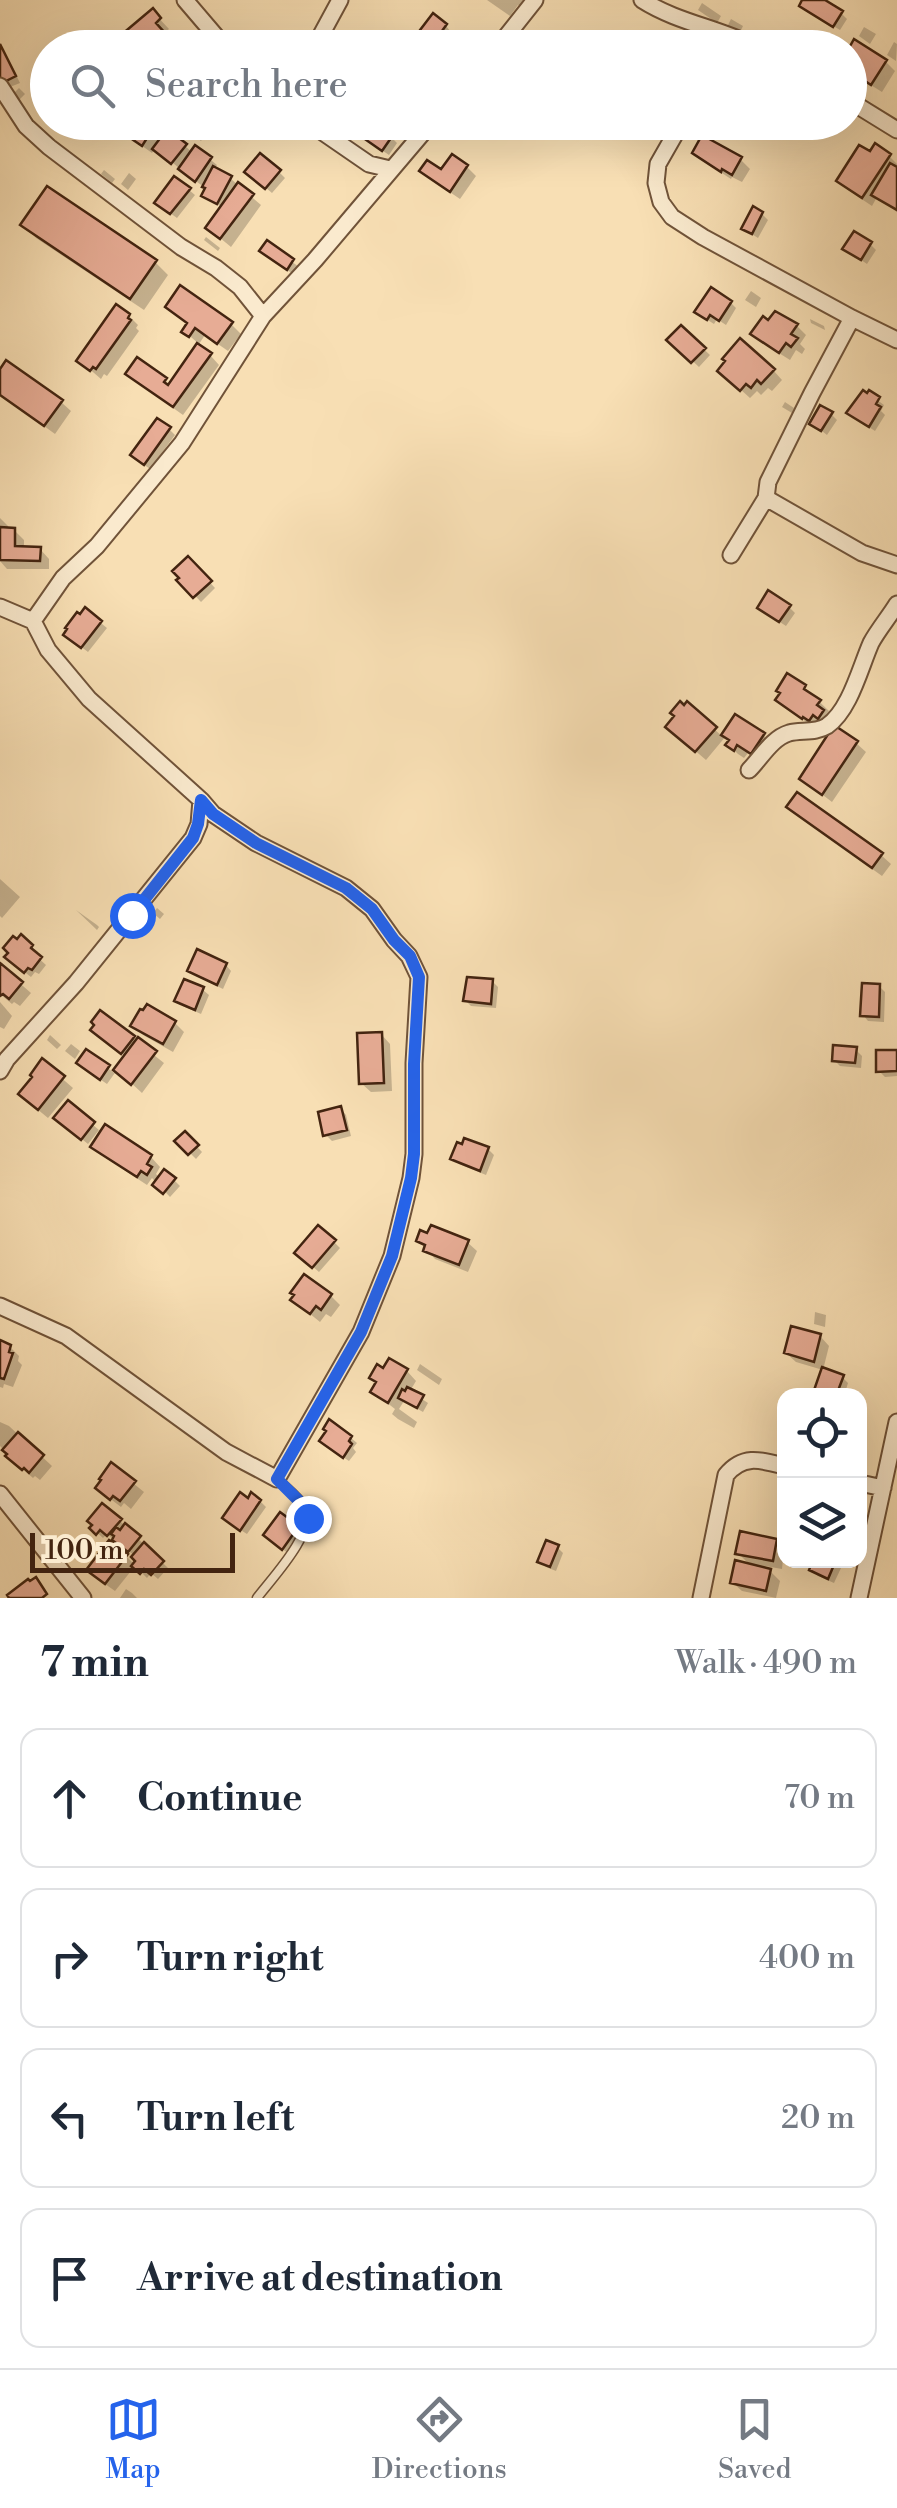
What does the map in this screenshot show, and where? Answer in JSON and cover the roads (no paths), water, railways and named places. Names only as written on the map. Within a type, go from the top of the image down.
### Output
[{"type":"street","points":[[185,0],[211,30]]},
{"type":"street","points":[[324,30],[340,0]]},
{"type":"street","points":[[511,30],[535,0]]},
{"type":"street","points":[[642,0],[695,30]]},
{"type":"street","points":[[0,86],[30,130]]},
{"type":"street","points":[[867,111],[897,130]]},
{"type":"street","points":[[41,140],[240,287],[263,316]]},
{"type":"street","points":[[334,140],[369,164],[390,169]]},
{"type":"street","points":[[34,621],[63,578],[96,546],[182,443],[263,316],[416,140]]},
{"type":"street","points":[[672,140],[658,164],[656,183],[661,202],[672,217],[703,238],[897,340]]},
{"type":"street","points":[[731,554],[766,498],[768,482],[852,318]]},
{"type":"street","points":[[766,498],[862,553],[897,565]]},
{"type":"street","points":[[749,770],[777,738],[826,726],[834,718],[852,692],[872,641],[897,604]]},
{"type":"street","points":[[0,607],[34,621],[48,650],[89,698],[213,814],[256,843],[346,888],[372,909],[410,956],[419,977],[414,1154],[392,1256],[361,1332],[277,1479],[210,1441],[66,1336],[0,1306]]},
{"type":"street","points":[[2,1061],[76,983],[193,838],[201,800]]},
{"type":"street","points":[[859,1598],[897,1422]]},
{"type":"street","points":[[701,1598],[726,1475],[745,1460],[777,1464]]},
{"type":"street","points":[[867,1484],[884,1488]]},
{"type":"street","points":[[0,1494],[83,1598]]},
{"type":"lane","points":[[257,1598],[295,1549],[308,1518],[304,1506],[277,1479]]}]
